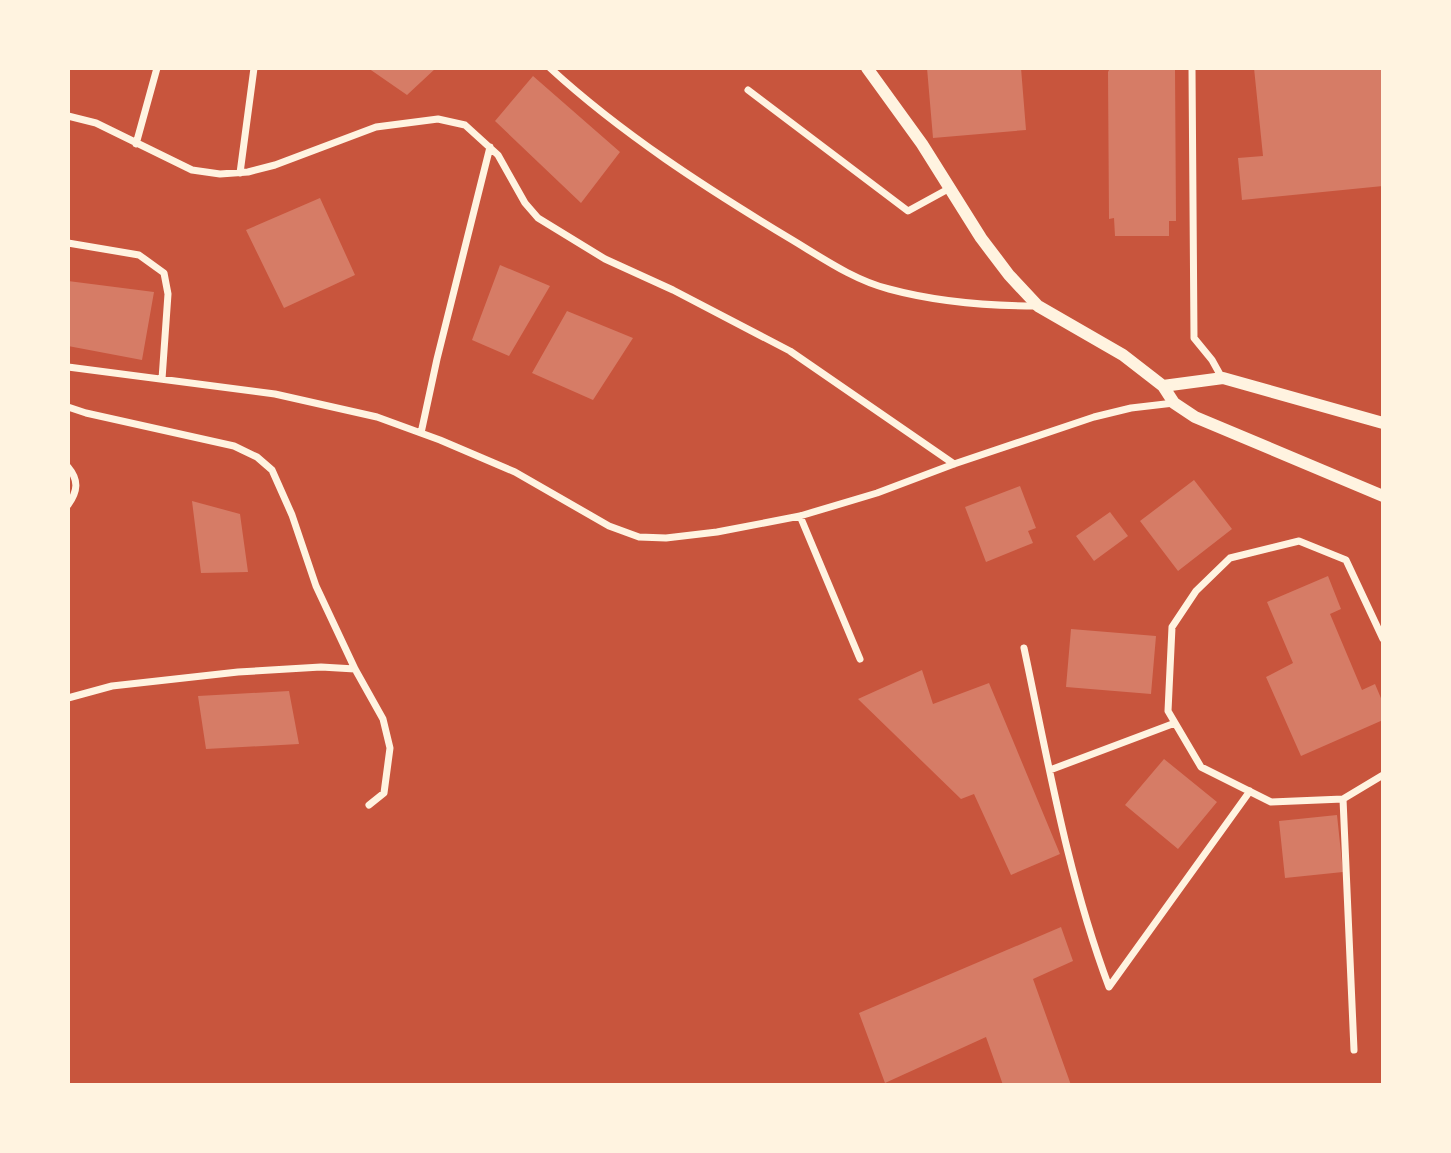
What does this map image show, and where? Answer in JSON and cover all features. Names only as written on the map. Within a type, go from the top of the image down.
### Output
[{"type":"street","points":[[136,144],[158,68]]},
{"type":"street","points":[[240,173],[254,68]]},
{"type":"street","points":[[550,68],[597,108],[717,195],[845,271],[889,289],[967,304],[1038,306]]},
{"type":"street","points":[[867,68],[922,144],[981,238],[1009,275],[1038,306],[1123,355],[1163,387],[1174,403],[1208,424],[1383,496]]},
{"type":"street","points":[[1192,68],[1194,338],[1212,359],[1223,379]]},
{"type":"street","points":[[748,90],[908,211],[950,188]]},
{"type":"street","points":[[68,116],[96,123],[192,170],[220,174],[248,173],[376,128],[438,119],[465,125],[498,155],[525,203],[538,218],[605,259],[673,290],[790,351],[954,464]]},
{"type":"street","points":[[421,433],[490,147]]},
{"type":"street","points":[[68,243],[139,255],[164,273],[169,294],[162,379]]},
{"type":"street","points":[[68,367],[275,394],[377,417],[515,472],[609,526],[639,537],[666,538],[717,532],[800,516],[877,493],[1094,417],[1131,408],[1174,403]]},
{"type":"street","points":[[1163,387],[1223,379],[1383,423]]},
{"type":"street","points":[[68,407],[234,446],[257,457],[272,470],[292,515],[316,586],[355,669],[383,719],[390,748],[384,793],[369,805]]},
{"type":"street","points":[[68,467],[77,482],[68,505]]},
{"type":"street","points":[[800,516],[860,659]]},
{"type":"street","points":[[1383,639],[1346,561],[1299,541],[1230,558],[1196,591],[1172,627],[1168,711],[1201,767],[1271,802],[1343,799],[1383,775]]},
{"type":"street","points":[[1024,648],[1050,770],[1093,945],[1109,987],[1250,792]]},
{"type":"street","points":[[68,698],[112,686],[238,672],[321,667],[355,669]]},
{"type":"street","points":[[1050,770],[1175,723]]},
{"type":"street","points":[[1343,799],[1354,1050]]},
{"type":"building","points":[[368,68],[436,68],[407,95]]},
{"type":"building","points":[[927,68],[1021,68],[1026,130],[933,138]]},
{"type":"building","points":[[1110,68],[1175,68],[1176,221],[1169,221],[1169,236],[1115,236],[1114,218],[1109,219]]},
{"type":"building","points":[[1254,68],[1383,68],[1383,186],[1242,200],[1238,158],[1263,156]]},
{"type":"building","points":[[533,76],[620,152],[581,203],[495,121]]},
{"type":"building","points":[[320,198],[355,275],[284,308],[246,230]]},
{"type":"building","points":[[500,265],[550,286],[509,356],[472,340]]},
{"type":"building","points":[[68,281],[154,292],[142,360],[68,346]]},
{"type":"building","points":[[567,311],[633,338],[593,400],[532,373]]},
{"type":"building","points":[[1194,480],[1232,529],[1178,571],[1140,521]]},
{"type":"building","points":[[1020,486],[1036,528],[1028,531],[1033,543],[986,562],[965,507]]},
{"type":"building","points":[[192,501],[240,514],[248,572],[201,573]]},
{"type":"building","points":[[1110,512],[1128,536],[1094,561],[1076,536]]},
{"type":"building","points":[[1328,576],[1341,609],[1330,614],[1362,690],[1375,684],[1383,703],[1383,720],[1301,756],[1266,677],[1293,663],[1267,602]]},
{"type":"building","points":[[1071,629],[1156,636],[1151,694],[1066,687]]},
{"type":"building","points":[[922,670],[933,704],[989,683],[1060,854],[1011,875],[974,794],[961,799],[858,699]]},
{"type":"building","points":[[289,691],[299,744],[206,749],[198,696]]},
{"type":"building","points":[[1164,759],[1217,802],[1178,849],[1125,805]]},
{"type":"building","points":[[1337,815],[1343,872],[1285,878],[1279,821]]},
{"type":"building","points":[[1061,927],[1073,961],[1033,979],[1071,1085],[1003,1085],[986,1037],[885,1083],[859,1013]]}]
